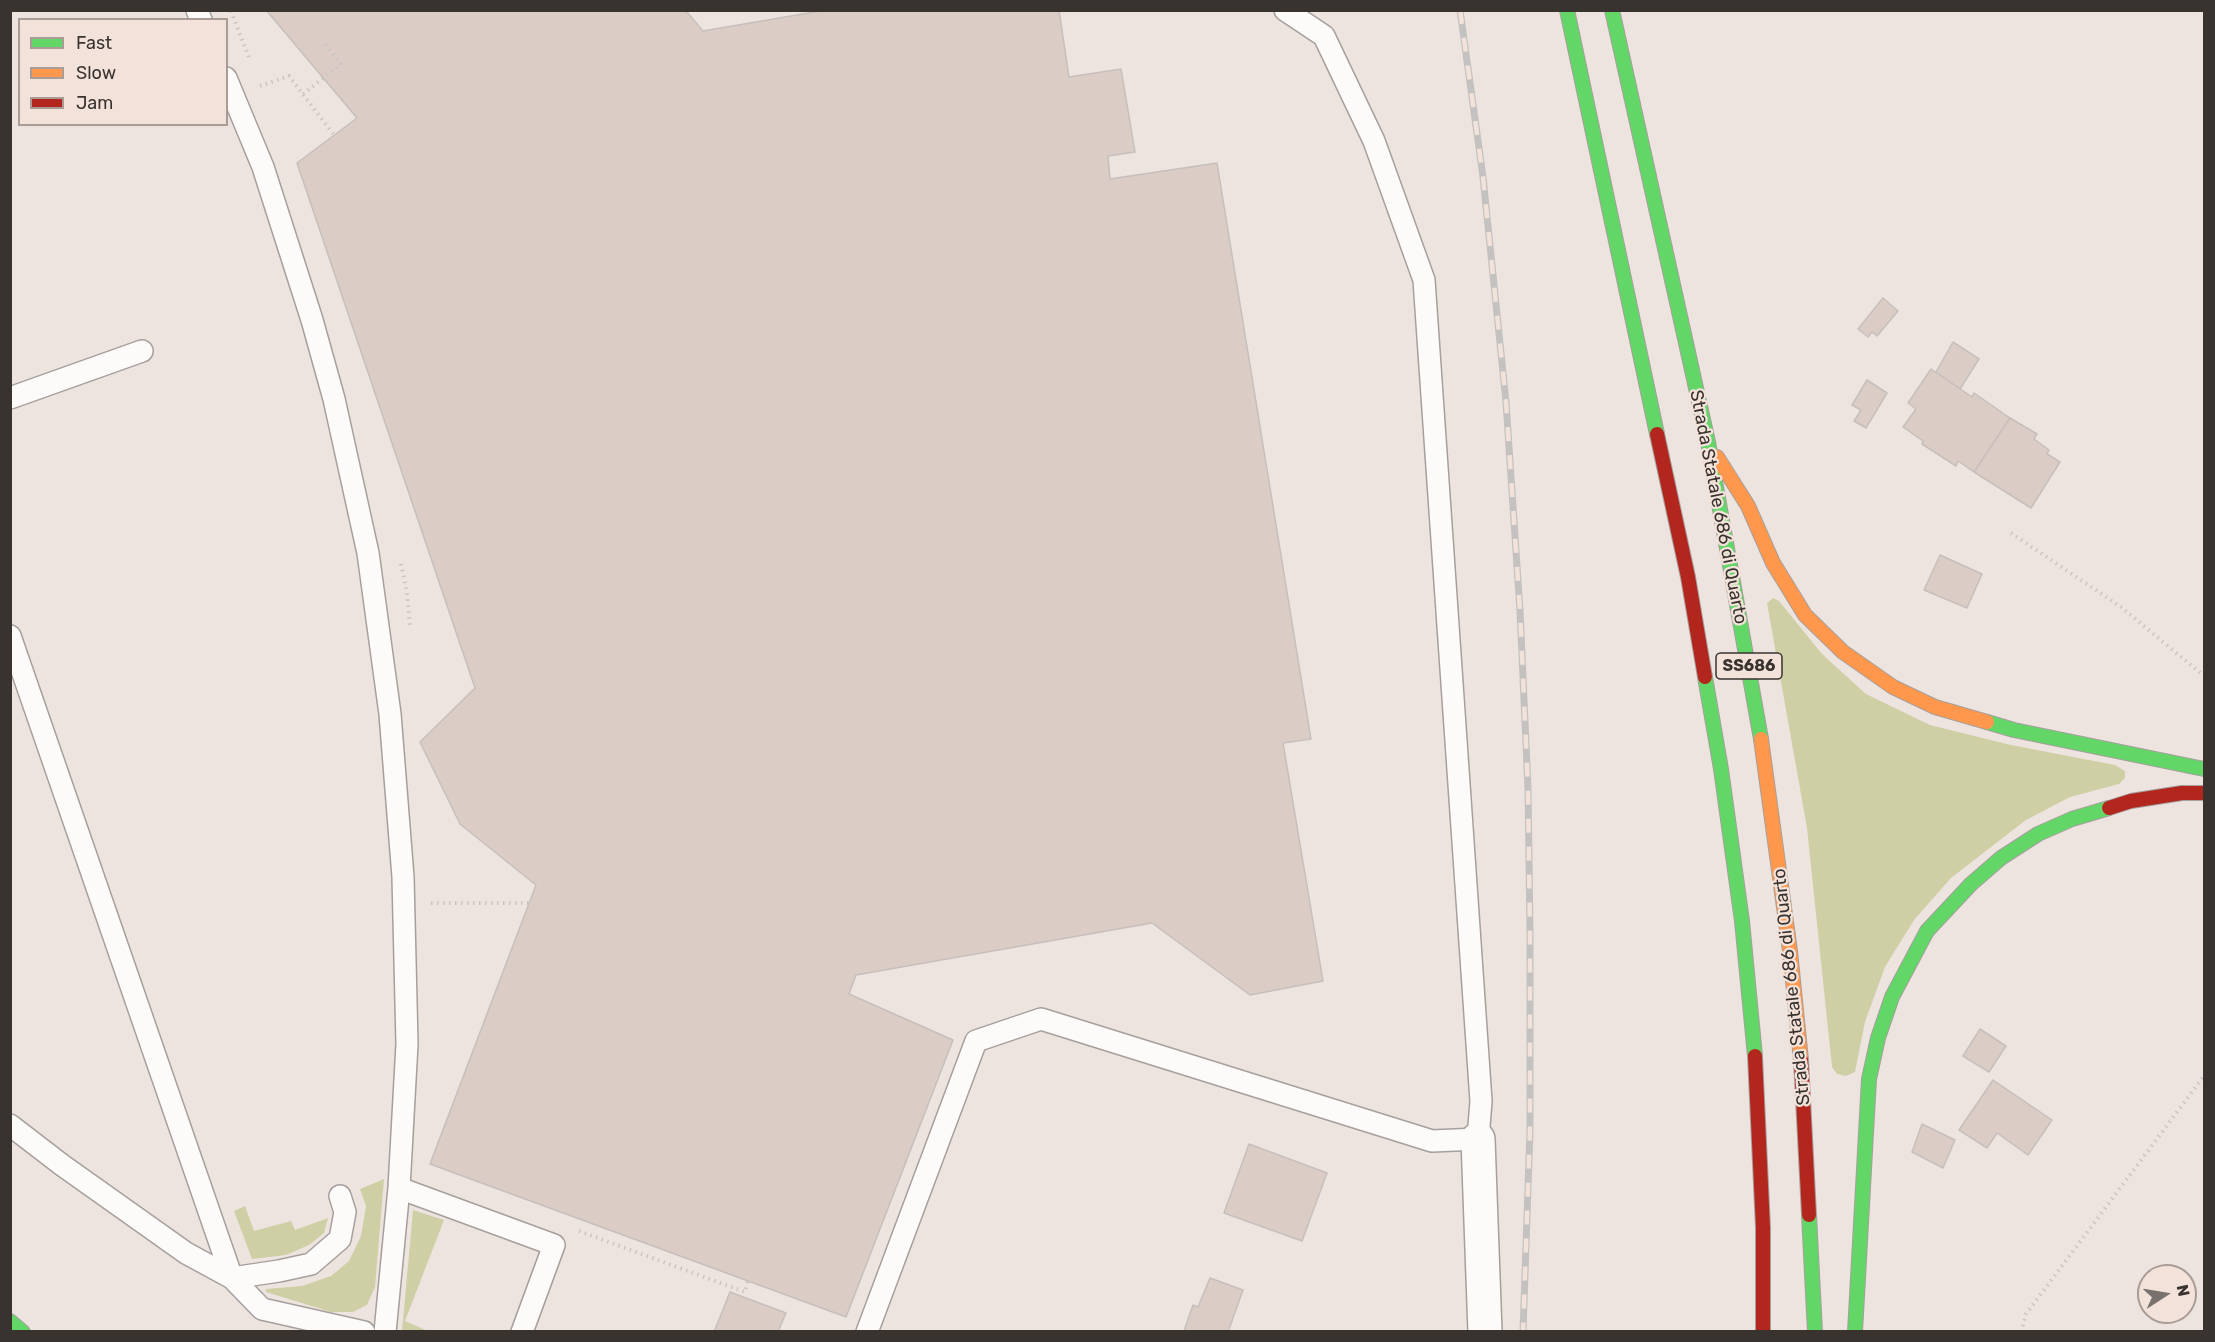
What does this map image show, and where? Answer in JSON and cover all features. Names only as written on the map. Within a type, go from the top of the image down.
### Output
[{"type":"highway","name":"SS686","points":[[1567,10],[1688,577],[1721,769],[1742,921],[1757,1074],[1763,1228],[1763,1332]]},
{"type":"highway","name":"Strada Statale 686 di Quarto","points":[[1612,10],[1708,442],[1759,721],[1790,951],[1803,1081],[1815,1332]]},
{"type":"highway","points":[[1708,442],[1748,507],[1773,563],[1805,615],[1844,652],[1893,687],[1935,707],[2014,730],[2205,769]]},
{"type":"highway","points":[[1854,1332],[1869,1079],[1878,1038],[1892,997],[1927,931],[1971,884],[2001,858],[2038,834],[2072,819],[2131,801],[2182,793],[2205,793]]},
{"type":"highway","points":[[10,1321],[24,1332]]},
{"type":"street","points":[[1478,1138],[1485,1332]]},
{"type":"lane","points":[[867,1332],[976,1041],[1041,1019],[1432,1141],[1478,1138],[1481,1101],[1424,280],[1374,141],[1324,36],[1285,10]]},
{"type":"lane","points":[[230,87],[263,167],[312,320],[334,399],[368,552],[390,714],[403,877],[407,1044],[399,1188],[385,1332]]},
{"type":"lane","points":[[10,398],[142,351]]},
{"type":"lane","points":[[10,636],[232,1278]]},
{"type":"lane","points":[[10,1125],[186,1253],[232,1278],[262,1309],[364,1332]]},
{"type":"lane","points":[[399,1188],[554,1245],[522,1332]]},
{"type":"lane","points":[[232,1278],[311,1264],[340,1239],[345,1212],[340,1196]]},
{"type":"path","points":[[230,10],[252,64]]},
{"type":"path","points":[[303,94],[341,64],[325,44]]},
{"type":"path","points":[[256,75],[261,86]]},
{"type":"path","points":[[230,87],[261,86],[289,76],[334,135]]},
{"type":"path","points":[[2011,533],[2121,607],[2205,676]]},
{"type":"path","points":[[400,558],[407,592],[410,628]]},
{"type":"path","points":[[427,893],[427,903],[529,903]]},
{"type":"path","points":[[2021,1332],[2026,1314],[2205,1076]]},
{"type":"path","points":[[569,1227],[744,1292],[748,1281]]},
{"type":"green space","points":[[1773,598],[1779,601],[1822,654],[1866,694],[1930,725],[2011,745],[2115,765],[2125,771],[2125,778],[2119,784],[2070,797],[2026,820],[1951,878],[1914,920],[1885,967],[1865,1022],[1855,1072],[1846,1076],[1837,1074],[1832,1067],[1807,828],[1767,603]]},
{"type":"green space","points":[[384,1179],[375,1287],[367,1305],[353,1312],[331,1312],[266,1292],[266,1289],[302,1286],[331,1276],[349,1261],[361,1236],[366,1206],[360,1189]]},
{"type":"green space","points":[[245,1206],[254,1231],[291,1221],[295,1230],[328,1218],[324,1233],[309,1245],[286,1255],[252,1259],[234,1211]]},
{"type":"green space","points":[[413,1210],[444,1220],[405,1321],[428,1331],[402,1331]]},
{"type":"building","points":[[266,10],[689,10],[687,12],[703,31],[826,10],[1059,10],[1069,77],[1121,69],[1135,152],[1108,156],[1110,179],[1217,163],[1311,739],[1283,743],[1323,981],[1250,995],[1152,923],[856,975],[849,994],[953,1040],[846,1317],[430,1164],[536,885],[460,824],[420,742],[475,688],[297,163],[357,118]]},
{"type":"building","points":[[1883,298],[1898,311],[1877,336],[1872,332],[1868,337],[1858,329]]},
{"type":"building","points":[[1953,342],[1979,359],[1960,389],[1936,372]]},
{"type":"building","points":[[1931,369],[1972,397],[1974,393],[2010,418],[1974,472],[1958,461],[1956,466],[1922,444],[1923,441],[1903,427],[1916,409],[1908,403]]},
{"type":"building","points":[[1867,380],[1887,393],[1866,428],[1854,421],[1861,410],[1852,405]]},
{"type":"building","points":[[2010,418],[2037,434],[2034,439],[2049,450],[2047,454],[2060,462],[2031,508],[1974,472]]},
{"type":"building","points":[[1940,555],[1982,574],[1967,608],[1924,590]]},
{"type":"building","points":[[1980,1029],[2006,1046],[1989,1072],[1963,1056]]},
{"type":"building","points":[[1993,1080],[2052,1120],[2028,1155],[1997,1133],[1987,1148],[1959,1130]]},
{"type":"building","points":[[1922,1124],[1955,1140],[1943,1168],[1912,1152]]},
{"type":"building","points":[[1249,1144],[1327,1173],[1302,1241],[1224,1213]]},
{"type":"building","points":[[1210,1278],[1243,1290],[1228,1332],[1184,1331],[1193,1305],[1198,1307]]},
{"type":"building","points":[[730,1292],[786,1313],[778,1332],[714,1332]]},
{"type":"railway","points":[[1460,10],[1483,177],[1506,402],[1520,611],[1528,788],[1530,933],[1530,1130],[1523,1332]]},
{"type":"traffic: fast","points":[[1567,10],[1657,434]]},
{"type":"traffic: fast","points":[[1612,10],[1708,442],[1761,739]]},
{"type":"traffic: fast","points":[[1705,677],[1721,769],[1742,921],[1755,1056]]},
{"type":"traffic: fast","points":[[1987,722],[2014,730],[2204,769]]},
{"type":"traffic: fast","points":[[1855,1332],[1869,1079],[1878,1038],[1892,997],[1927,931],[1971,884],[2001,858],[2038,834],[2072,819],[2109,808]]},
{"type":"traffic: fast","points":[[1809,1215],[1815,1332]]},
{"type":"traffic: fast","points":[[10,1321],[23,1332]]},
{"type":"traffic: slow","points":[[1717,457],[1748,506],[1773,563],[1805,615],[1843,652],[1893,687],[1935,707],[1987,722]]},
{"type":"traffic: slow","points":[[1761,739],[1790,951],[1801,1060]]},
{"type":"traffic: jam","points":[[1657,434],[1688,577],[1705,677]]},
{"type":"traffic: jam","points":[[2109,808],[2131,801],[2182,793],[2204,793]]},
{"type":"traffic: jam","points":[[1755,1056],[1763,1228],[1763,1332]]},
{"type":"traffic: jam","points":[[1801,1060],[1809,1215]]}]
